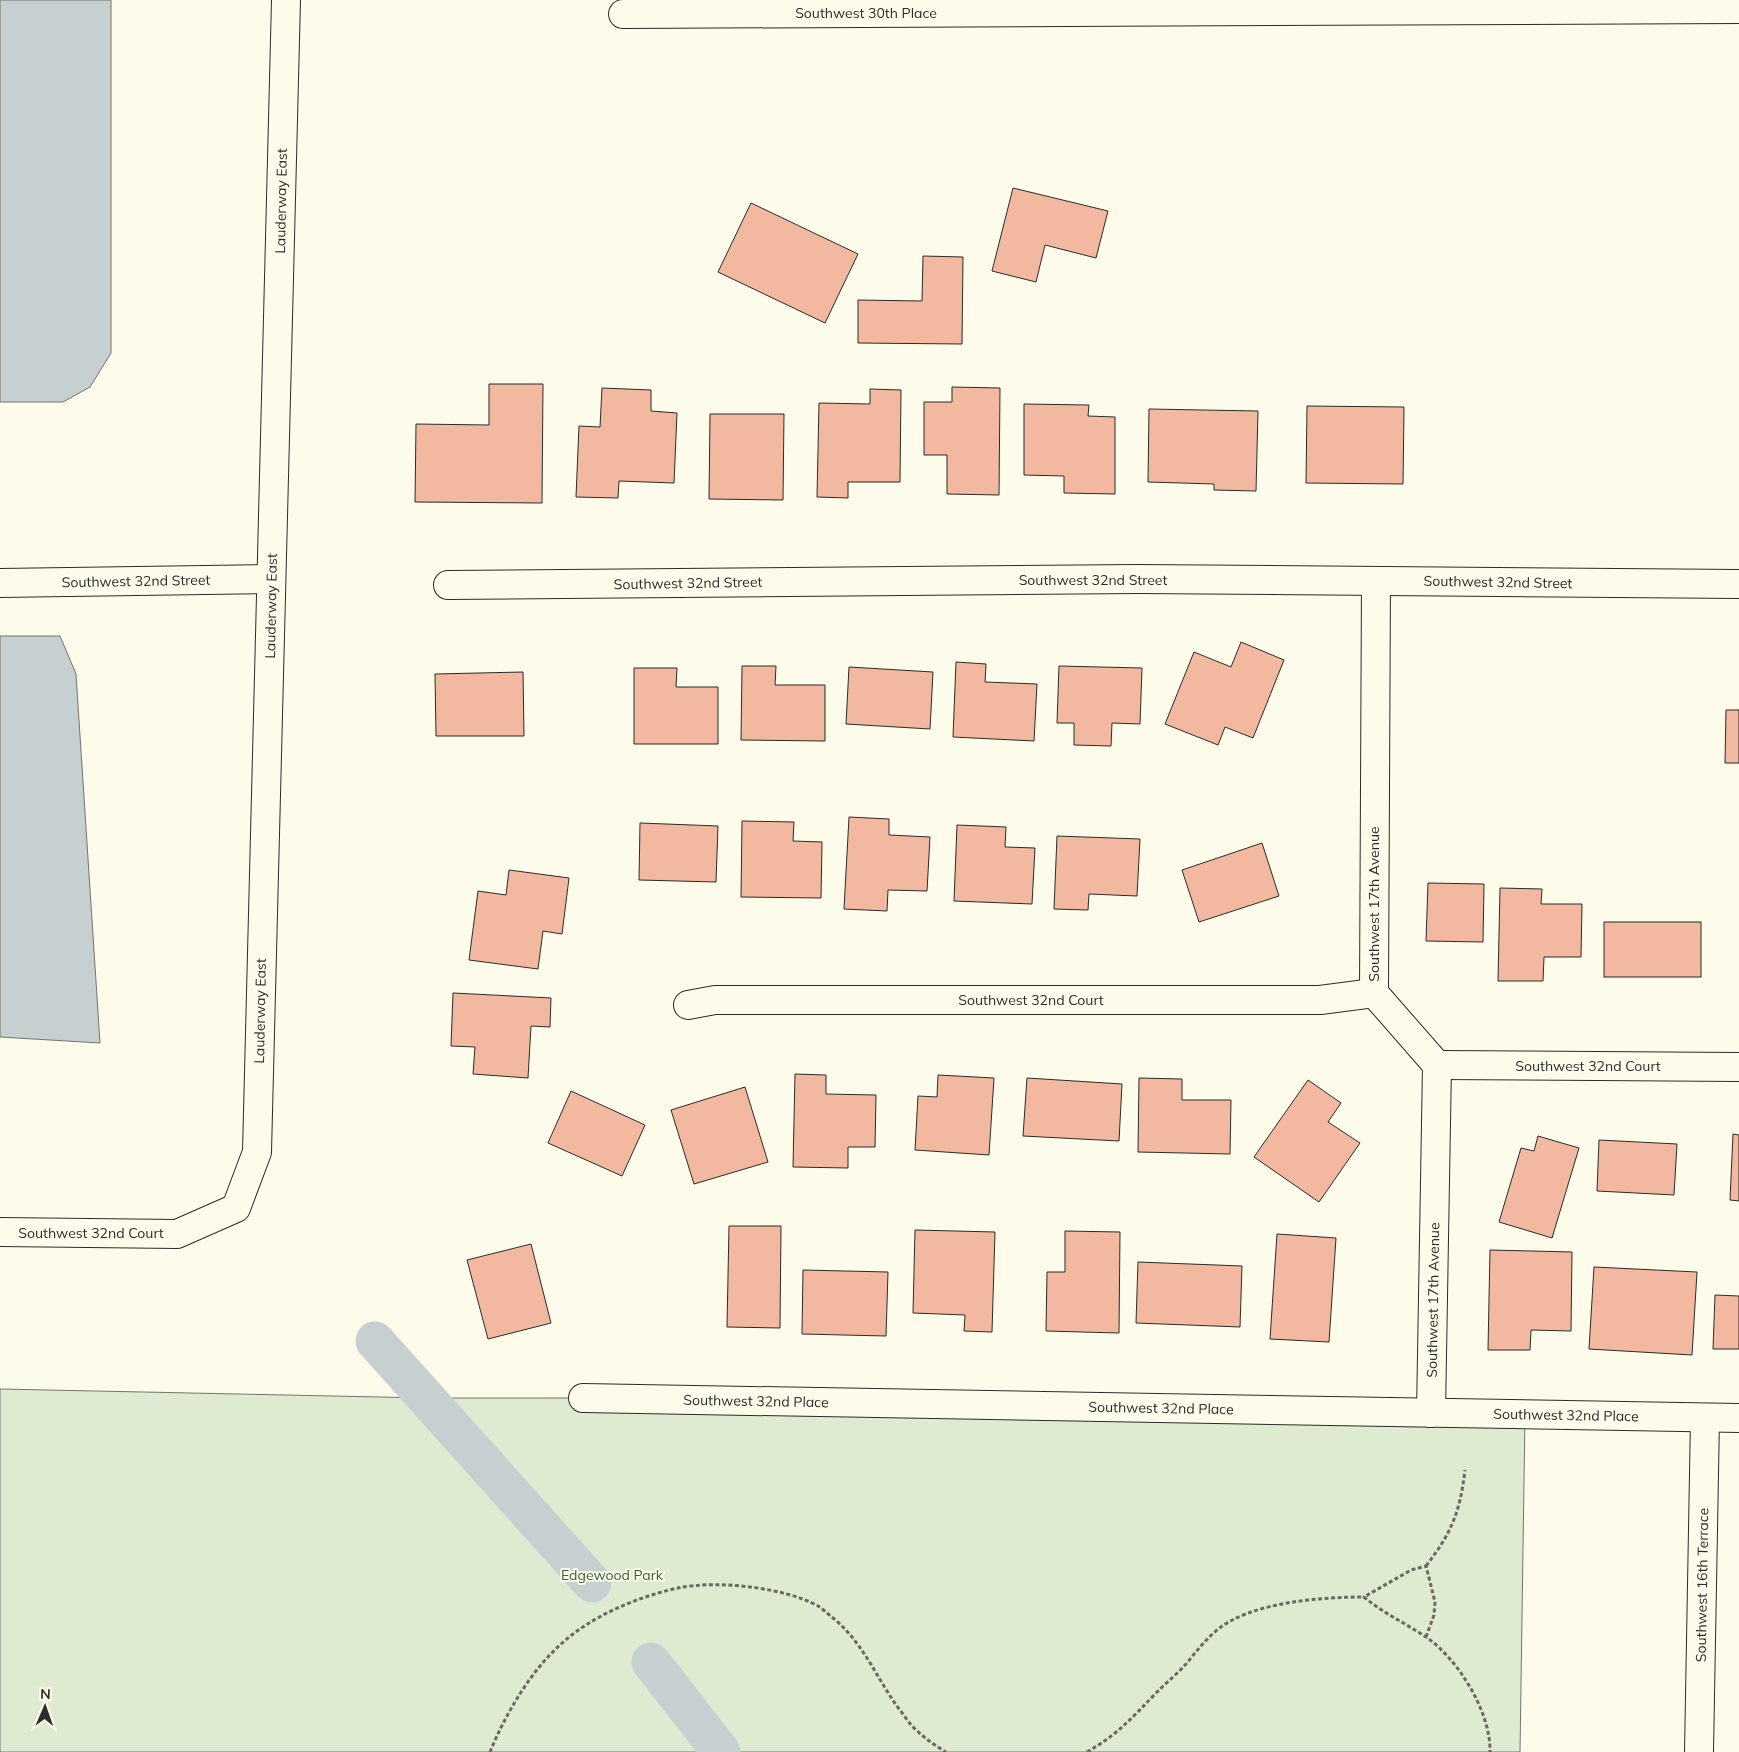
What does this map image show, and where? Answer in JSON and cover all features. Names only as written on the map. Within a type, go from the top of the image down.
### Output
[{"type":"street","name":"Lauderway East","points":[[236,1208],[257,1152],[286,0]]},
{"type":"street","name":"Southwest 30th Place","points":[[623,14],[1739,10]]},
{"type":"street","name":"Southwest 32nd Street","points":[[0,582],[271,579]]},
{"type":"street","name":"Southwest 32nd Street","points":[[448,586],[1138,579],[1739,584]]},
{"type":"street","name":"Southwest 17th Avenue","points":[[1376,581],[1374,993],[1437,1065],[1431,1413]]},
{"type":"street","name":"Southwest 32nd Court","points":[[688,1005],[715,1000],[1320,1000],[1374,993]]},
{"type":"street","name":"Southwest 32nd Court","points":[[1437,1065],[1739,1067]]},
{"type":"street","name":"Southwest 32nd Court","points":[[0,1232],[177,1234],[236,1208]]},
{"type":"street","name":"Southwest 32nd Place","points":[[583,1398],[1739,1418]]},
{"type":"street","name":"Southwest 16th Terrace","points":[[1699,1752],[1705,1418]]},
{"type":"path","points":[[1086,1752],[1107,1741],[1126,1725],[1218,1629],[1242,1615],[1270,1607],[1309,1600],[1364,1597],[1411,1570],[1426,1566],[1442,1545],[1454,1523],[1462,1493],[1465,1470]]},
{"type":"path","points":[[1426,1566],[1436,1602],[1434,1615],[1426,1637]]},
{"type":"path","points":[[490,1752],[500,1730],[541,1663],[561,1644],[587,1624],[651,1595],[679,1588],[713,1585],[773,1591],[798,1598],[818,1607],[851,1636],[912,1727],[946,1752]]},
{"type":"path","points":[[1364,1597],[1377,1608],[1426,1637],[1458,1668],[1476,1697],[1486,1724],[1490,1752]]},
{"type":"green space","name":"Edgewood Park","points":[[0,1389],[427,1398],[583,1398],[1525,1415],[1520,1752],[0,1752]]},
{"type":"shaded area","points":[[0,0],[111,0],[111,353],[90,387],[63,402],[0,402]]},
{"type":"shaded area","points":[[0,636],[60,636],[76,674],[100,1043],[0,1037]]},
{"type":"building","points":[[1013,188],[1108,211],[1096,258],[1045,245],[1036,282],[992,271]]},
{"type":"building","points":[[751,203],[858,254],[825,323],[718,272]]},
{"type":"building","points":[[923,256],[963,257],[962,344],[858,343],[858,300],[922,301]]},
{"type":"building","points":[[489,384],[543,384],[542,503],[415,502],[416,424],[489,425]]},
{"type":"building","points":[[952,387],[1000,388],[999,495],[947,494],[947,455],[924,455],[924,402],[952,402]]},
{"type":"building","points":[[602,388],[651,390],[651,411],[677,413],[674,483],[619,481],[618,498],[576,497],[579,426],[600,427]]},
{"type":"building","points":[[870,389],[901,390],[900,482],[848,482],[848,498],[817,497],[819,403],[870,404]]},
{"type":"building","points":[[1024,404],[1089,405],[1088,416],[1115,417],[1115,494],[1064,493],[1064,476],[1024,475]]},
{"type":"building","points":[[1307,406],[1404,407],[1403,484],[1306,483]]},
{"type":"building","points":[[1149,409],[1258,411],[1256,491],[1214,490],[1214,484],[1148,482]]},
{"type":"building","points":[[710,414],[784,414],[783,500],[709,499]]},
{"type":"building","points":[[1241,642],[1284,660],[1253,738],[1225,727],[1218,745],[1165,724],[1194,652],[1231,667]]},
{"type":"building","points":[[956,662],[986,664],[985,682],[1037,684],[1034,741],[953,737]]},
{"type":"building","points":[[742,666],[776,666],[775,685],[825,685],[825,741],[741,740]]},
{"type":"building","points":[[1059,666],[1142,668],[1140,724],[1112,723],[1111,746],[1074,745],[1074,723],[1057,723]]},
{"type":"building","points":[[849,667],[933,672],[930,729],[846,724]]},
{"type":"building","points":[[634,668],[677,668],[676,687],[718,687],[718,744],[634,744]]},
{"type":"building","points":[[523,672],[524,736],[436,736],[435,674]]},
{"type":"building","points":[[1726,710],[1739,710],[1739,763],[1725,763]]},
{"type":"building","points":[[849,817],[889,819],[889,835],[930,837],[927,891],[888,890],[887,911],[844,909]]},
{"type":"building","points":[[742,821],[794,822],[793,841],[822,842],[821,898],[741,897]]},
{"type":"building","points":[[640,823],[718,826],[716,882],[639,880]]},
{"type":"building","points":[[957,825],[1006,827],[1005,847],[1035,848],[1032,904],[954,901]]},
{"type":"building","points":[[1057,836],[1140,839],[1137,896],[1089,894],[1088,910],[1054,909]]},
{"type":"building","points":[[1262,843],[1279,896],[1199,922],[1182,870]]},
{"type":"building","points":[[509,870],[569,878],[562,934],[543,931],[538,969],[469,960],[478,891],[506,895]]},
{"type":"building","points":[[1428,883],[1484,884],[1483,942],[1426,941]]},
{"type":"building","points":[[1500,888],[1542,889],[1541,904],[1582,904],[1581,957],[1544,957],[1543,981],[1498,981]]},
{"type":"building","points":[[1604,922],[1701,922],[1701,977],[1604,977]]},
{"type":"building","points":[[453,993],[551,998],[550,1027],[531,1026],[528,1078],[473,1074],[475,1047],[451,1046]]},
{"type":"building","points":[[795,1074],[826,1075],[826,1094],[876,1095],[875,1147],[848,1147],[848,1168],[793,1167]]},
{"type":"building","points":[[938,1075],[994,1078],[989,1155],[915,1150],[918,1096],[937,1097]]},
{"type":"building","points":[[1027,1078],[1122,1084],[1119,1141],[1023,1136]]},
{"type":"building","points":[[1139,1078],[1182,1079],[1182,1100],[1231,1100],[1230,1154],[1138,1152]]},
{"type":"building","points":[[1308,1080],[1341,1103],[1328,1122],[1360,1143],[1319,1202],[1254,1157]]},
{"type":"building","points":[[745,1087],[768,1162],[694,1184],[671,1110]]},
{"type":"building","points":[[571,1091],[645,1125],[622,1176],[548,1143]]},
{"type":"building","points":[[1733,1134],[1739,1135],[1739,1201],[1730,1200]]},
{"type":"building","points":[[1538,1136],[1579,1148],[1552,1238],[1499,1222],[1521,1148],[1534,1151]]},
{"type":"building","points":[[1599,1140],[1677,1144],[1674,1195],[1597,1191]]},
{"type":"building","points":[[729,1226],[781,1226],[780,1328],[727,1327]]},
{"type":"building","points":[[915,1230],[995,1232],[992,1332],[964,1331],[965,1315],[913,1313]]},
{"type":"building","points":[[1065,1231],[1120,1232],[1119,1333],[1046,1331],[1047,1272],[1065,1272]]},
{"type":"building","points":[[1277,1234],[1336,1238],[1329,1342],[1270,1339]]},
{"type":"building","points":[[531,1244],[551,1323],[488,1339],[467,1260]]},
{"type":"building","points":[[1490,1250],[1572,1252],[1571,1331],[1531,1330],[1530,1350],[1488,1350]]},
{"type":"building","points":[[1138,1262],[1242,1266],[1240,1327],[1136,1323]]},
{"type":"building","points":[[1594,1267],[1697,1272],[1692,1355],[1589,1349]]},
{"type":"building","points":[[803,1270],[888,1272],[886,1336],[802,1334]]},
{"type":"building","points":[[1715,1295],[1739,1296],[1739,1349],[1713,1349]]},
{"type":"waterway","points":[[375,1341],[592,1583]]},
{"type":"waterway","points":[[651,1662],[721,1752]]}]
